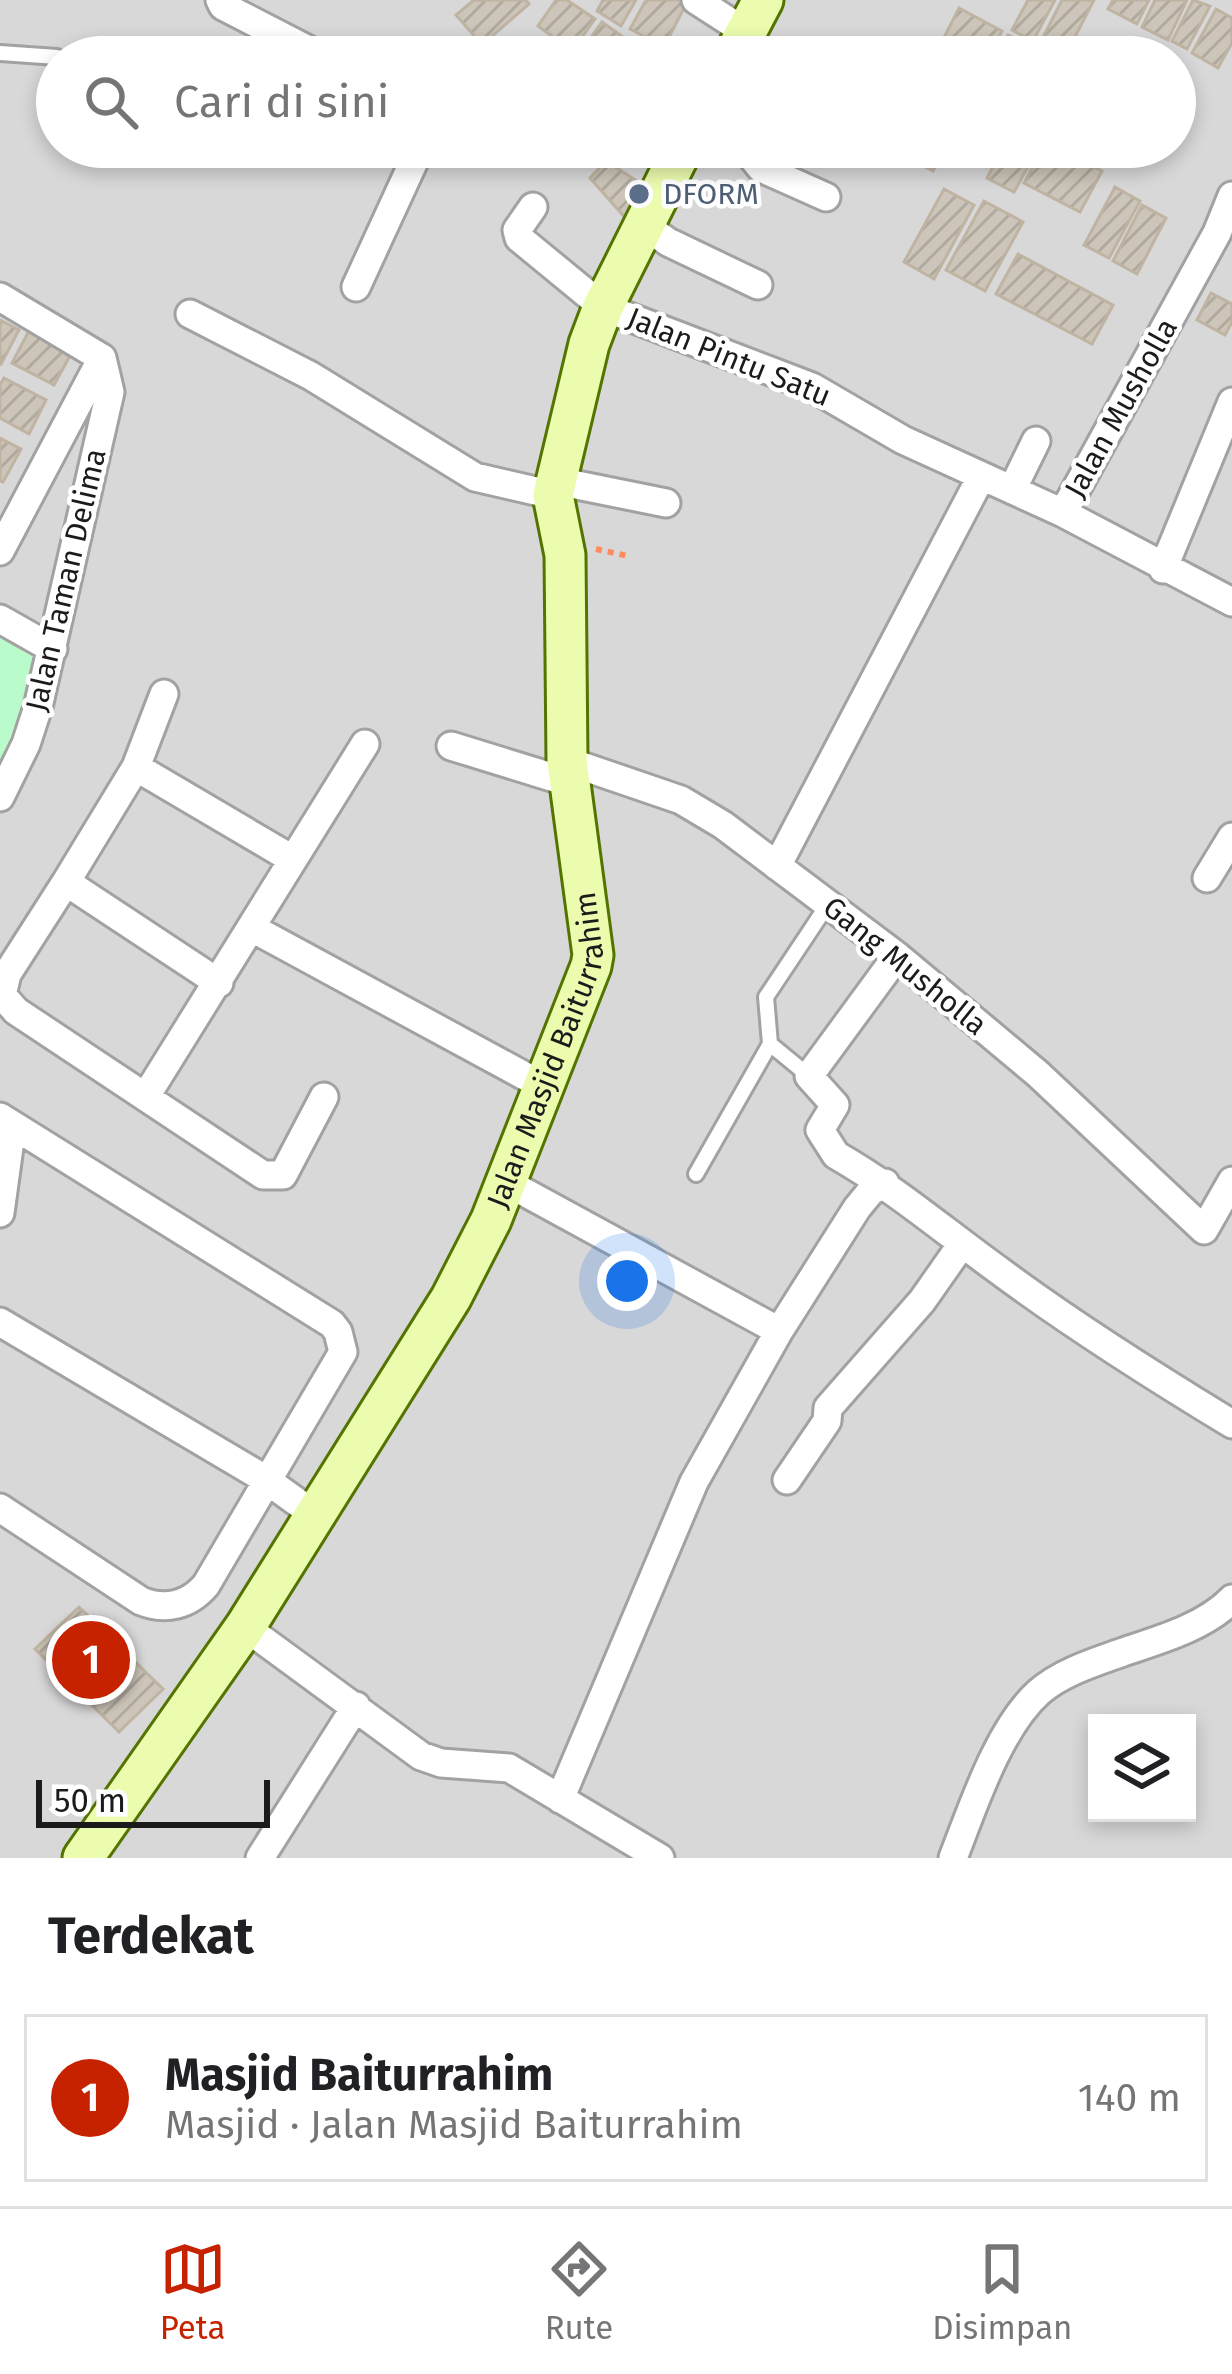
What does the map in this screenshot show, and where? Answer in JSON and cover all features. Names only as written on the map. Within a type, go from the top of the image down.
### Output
[{"type":"street","points":[[220,0],[223,6],[281,36]]},
{"type":"street","points":[[696,0],[748,30]]},
{"type":"street","points":[[356,287],[411,168]]},
{"type":"street","name":"Jalan Masjid Baiturrahim","points":[[83,1858],[245,1628],[451,1298],[506,1182],[593,955],[569,772],[565,555],[555,488],[589,344],[671,168]]},
{"type":"street","points":[[763,168],[826,197]]},
{"type":"street","name":"Jalan Musholla","points":[[1232,196],[1217,232],[1063,513],[1232,602]]},
{"type":"street","name":"Jalan Pintu Satu","points":[[533,207],[517,230],[518,238],[603,307],[794,379],[903,440],[1063,513]]},
{"type":"street","points":[[644,225],[668,242],[758,286]]},
{"type":"street","points":[[0,297],[102,358],[0,551]]},
{"type":"street","points":[[190,314],[311,376],[475,477],[666,503]]},
{"type":"street","name":"Jalan Taman Delima","points":[[0,797],[26,744],[53,649],[110,392],[102,358]]},
{"type":"street","points":[[1163,568],[1232,401]]},
{"type":"street","points":[[1012,490],[1036,441]]},
{"type":"street","points":[[777,866],[982,478]]},
{"type":"street","points":[[0,620],[53,649]]},
{"type":"street","points":[[164,694],[136,767],[7,974],[2,995],[16,1011],[248,1168],[274,1178],[283,1174],[324,1097]]},
{"type":"street","points":[[146,1096],[365,745]]},
{"type":"street","name":"Gang Musholla","points":[[451,746],[681,800],[724,825],[897,956],[1038,1074],[1204,1230],[1232,1181]]},
{"type":"street","points":[[136,767],[292,859]]},
{"type":"street","points":[[1207,878],[1232,836]]},
{"type":"street","points":[[66,882],[219,983]]},
{"type":"street","points":[[252,928],[545,1087]]},
{"type":"street","points":[[897,956],[809,1076],[835,1105],[820,1130],[836,1155],[885,1183],[1093,1338],[1232,1424]]},
{"type":"street","points":[[0,1213],[6,1121],[336,1328],[343,1348],[340,1361],[201,1592],[168,1606],[141,1601],[0,1508]]},
{"type":"street","points":[[506,1182],[779,1331]]},
{"type":"street","points":[[560,1798],[694,1482],[779,1331],[856,1208],[885,1183]]},
{"type":"street","points":[[787,1480],[827,1421],[828,1408],[922,1300],[962,1244]]},
{"type":"street","points":[[0,1322],[266,1479],[315,1515]]},
{"type":"street","points":[[953,1858],[1010,1729],[1042,1689],[1087,1666],[1157,1642],[1221,1610],[1232,1599]]},
{"type":"street","points":[[245,1628],[428,1760],[509,1768],[659,1858]]},
{"type":"street","points":[[260,1858],[356,1706]]},
{"type":"lane","points":[[0,53],[36,56]]},
{"type":"lane","points":[[696,1174],[770,1044],[766,997],[828,904]]},
{"type":"lane","points":[[770,1044],[809,1076]]},
{"type":"shaded area","points":[[0,0],[1232,0],[1232,1858],[0,1858]]},
{"type":"green space","points":[[0,618],[53,649],[0,792]]},
{"type":"building","points":[[474,0],[526,0],[529,4],[492,36],[474,36],[456,15]]},
{"type":"building","points":[[556,0],[567,0],[595,19],[583,36],[552,36],[538,26]]},
{"type":"building","points":[[603,0],[636,0],[621,26],[597,11]]},
{"type":"building","points":[[646,0],[688,0],[670,36],[643,36],[630,29]]},
{"type":"building","points":[[1028,0],[1055,0],[1036,36],[1012,30]]},
{"type":"building","points":[[1062,0],[1094,0],[1075,36],[1044,36]]},
{"type":"building","points":[[1113,0],[1149,0],[1137,24],[1108,9]]},
{"type":"building","points":[[1155,0],[1187,0],[1170,36],[1142,27]]},
{"type":"building","points":[[1193,0],[1210,6],[1194,36],[1175,36]]},
{"type":"building","points":[[959,8],[1002,31],[999,36],[945,36]]},
{"type":"building","points":[[1216,9],[1232,18],[1232,43],[1218,68],[1196,55],[1196,46]]},
{"type":"building","points":[[602,22],[622,36],[592,36]]},
{"type":"building","points":[[599,168],[617,168],[654,192],[636,230],[590,178]]},
{"type":"building","points":[[992,168],[1027,168],[1014,192],[987,178]]},
{"type":"building","points":[[1032,168],[1102,171],[1080,212],[1024,183]]},
{"type":"building","points":[[1115,187],[1140,201],[1109,258],[1084,245]]},
{"type":"building","points":[[944,189],[974,205],[934,279],[904,262]]},
{"type":"building","points":[[984,201],[1023,222],[985,291],[946,270]]},
{"type":"building","points":[[1142,205],[1166,218],[1137,274],[1113,261]]},
{"type":"building","points":[[1018,254],[1113,305],[1092,344],[996,294]]},
{"type":"building","points":[[1211,293],[1232,304],[1232,322],[1225,335],[1197,320]]},
{"type":"building","points":[[0,320],[19,330],[1,364],[0,363]]},
{"type":"building","points":[[30,329],[72,352],[54,385],[12,363]]},
{"type":"building","points":[[4,378],[46,400],[29,434],[0,418]]},
{"type":"building","points":[[0,438],[21,449],[3,482],[0,481]]},
{"type":"building","points":[[79,1607],[163,1689],[119,1732],[35,1649]]},
{"type":"place","name":"DFORM","points":[[639,194]]},
{"type":"place","name":"Masjid Baiturrahim","points":[[91,1660]]}]
